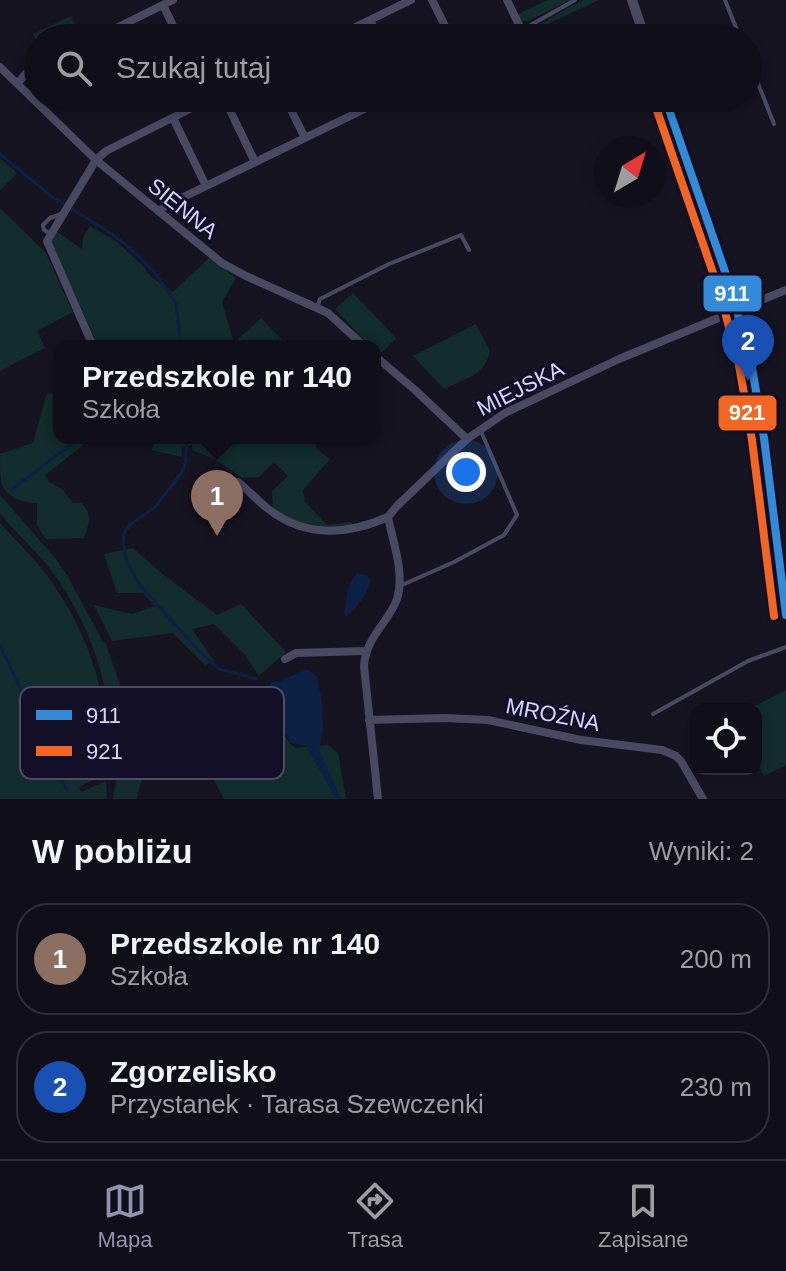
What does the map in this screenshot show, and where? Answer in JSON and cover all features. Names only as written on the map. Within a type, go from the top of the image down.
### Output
[{"type":"street","points":[[124,24],[173,0]]},
{"type":"street","points":[[362,24],[411,0]]},
{"type":"street","points":[[432,0],[444,24]]},
{"type":"street","points":[[507,0],[519,24]]},
{"type":"street","points":[[632,0],[640,24]]},
{"type":"street","points":[[163,5],[172,24]]},
{"type":"street","points":[[370,20],[372,24]]},
{"type":"street","name":"SIENNA","points":[[0,67],[24,89]]},
{"type":"street","points":[[18,83],[24,76]]},
{"type":"street","name":"SIENNA","points":[[47,112],[96,160],[228,267],[317,308],[337,320],[358,340]]},
{"type":"street","points":[[90,340],[47,241],[96,160],[106,151],[185,112]]},
{"type":"street","points":[[231,112],[255,162]]},
{"type":"street","points":[[292,112],[305,138]]},
{"type":"street","points":[[159,212],[165,206],[358,112]]},
{"type":"street","points":[[670,112],[738,310],[751,362],[786,615]]},
{"type":"street","points":[[173,118],[206,186]]},
{"type":"street","name":"MIEJSKA","points":[[388,517],[467,439],[505,413],[619,359],[786,290]]},
{"type":"street","points":[[381,361],[467,439]]},
{"type":"street","points":[[238,482],[282,518],[309,528],[348,530],[388,517],[400,586],[395,604],[365,651],[364,666],[378,799]]},
{"type":"street","points":[[285,659],[296,653],[365,651]]},
{"type":"street","name":"MROŹNA","points":[[369,720],[488,720],[581,740],[662,750],[681,761],[703,799]]},
{"type":"lane","points":[[534,24],[575,0]]},
{"type":"lane","points":[[725,0],[734,24]]},
{"type":"lane","points":[[762,94],[774,124]]},
{"type":"lane","points":[[317,308],[320,299],[347,285],[461,235],[469,250]]},
{"type":"lane","points":[[400,586],[504,535],[517,515],[480,428]]},
{"type":"lane","points":[[653,714],[748,661],[786,647]]},
{"type":"green space","points":[[547,0],[570,0],[528,21],[521,21],[518,14]]},
{"type":"green space","points":[[584,0],[599,0],[548,24],[541,24]]},
{"type":"green space","points":[[71,16],[75,24],[54,24]]},
{"type":"green space","points":[[0,158],[17,173],[0,190]]},
{"type":"green space","points":[[0,208],[46,253],[73,312],[37,331],[45,348],[0,371]]},
{"type":"green space","points":[[90,226],[117,242],[150,276],[173,292],[210,257],[236,278],[222,302],[233,340],[95,340],[50,241],[57,232],[82,249],[83,238]]},
{"type":"green space","points":[[353,293],[396,338],[381,353],[381,340],[364,340],[335,309]]},
{"type":"green space","points":[[261,318],[282,340],[237,340]]},
{"type":"green space","points":[[476,324],[490,351],[484,366],[444,389],[413,356]]},
{"type":"green space","points":[[47,393],[53,394],[53,444],[84,444],[45,475],[73,503],[81,503],[85,507],[89,519],[84,538],[46,539],[37,526],[37,503],[15,498],[3,487],[0,454],[33,443]]},
{"type":"green space","points":[[154,444],[316,444],[317,449],[330,459],[303,490],[305,502],[327,525],[351,522],[352,527],[311,525],[291,520],[273,509],[272,491],[288,476],[275,463],[259,477],[242,478],[216,460],[192,450],[192,445],[182,447],[182,457],[151,450]]},
{"type":"green space","points":[[0,495],[56,559],[105,642],[120,687],[104,687],[91,642],[69,597],[41,558],[0,514]]},
{"type":"green space","points":[[0,523],[34,560],[66,604],[78,625],[99,687],[20,687],[20,779],[96,779],[79,787],[81,792],[106,781],[107,799],[0,799]]},
{"type":"green space","points":[[133,548],[217,615],[241,604],[286,652],[259,676],[245,655],[214,624],[192,629],[214,661],[205,665],[173,633],[112,641],[94,605],[132,614],[155,606],[143,593],[117,593],[104,554]]},
{"type":"green space","points":[[786,690],[786,765],[764,776],[762,772],[761,703]]},
{"type":"green space","points":[[284,733],[295,748],[328,745],[338,753],[346,799],[224,799],[213,779],[284,779]]},
{"type":"green space","points":[[117,779],[143,779],[137,799],[113,799]]},
{"type":"water","points":[[357,573],[370,579],[369,585],[362,600],[347,617],[344,615],[348,592]]},
{"type":"water","points":[[306,669],[317,676],[323,729],[319,750],[341,799],[336,799],[306,746],[291,743],[284,729],[284,687],[270,686],[272,681],[278,682]]},
{"type":"waterway","points":[[0,154],[51,196],[115,236],[155,273],[176,303],[180,340]]},
{"type":"waterway","points":[[11,490],[72,444]]},
{"type":"waterway","points":[[187,444],[183,471],[155,507],[124,533],[127,562],[138,583],[199,651],[219,669],[256,679]]},
{"type":"waterway","points":[[0,645],[20,688]]},
{"type":"waterway","points":[[62,779],[67,790]]},
{"type":"transit line","name":"921","points":[[657,112],[720,293],[739,365],[752,440],[774,616]]},
{"type":"transit line","name":"911","points":[[670,112],[731,289],[751,362],[764,438],[786,615]]},
{"type":"place","name":"Zgorzelisko","points":[[748,381]]},
{"type":"place","name":"Przedszkole nr 140","points":[[217,536]]}]
